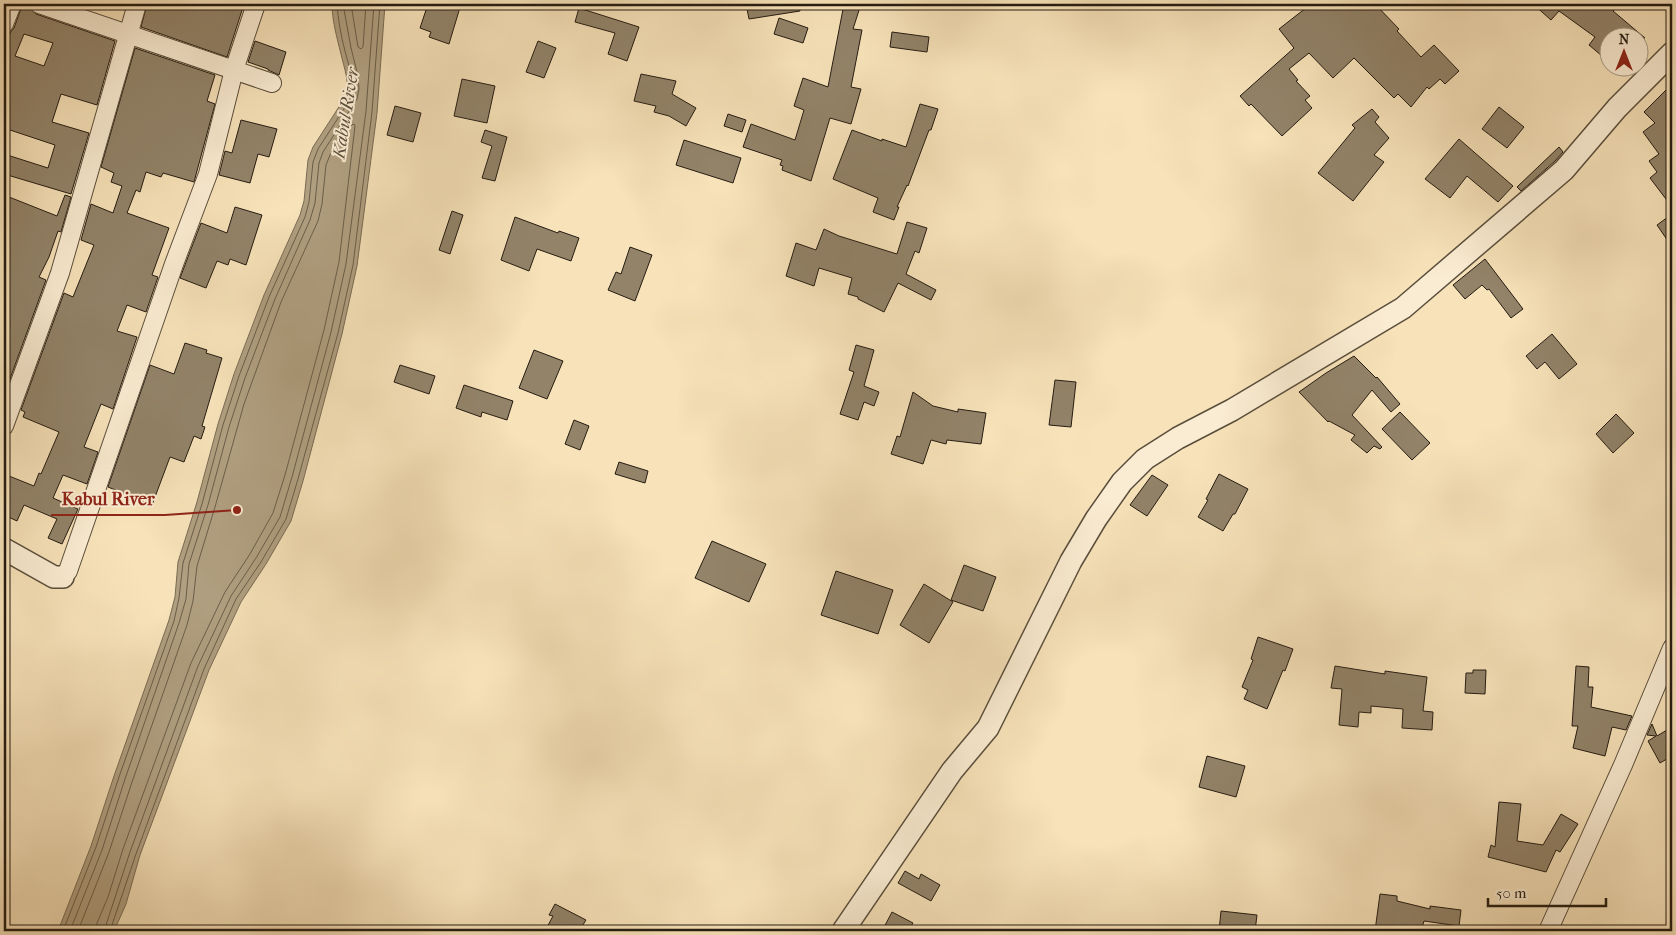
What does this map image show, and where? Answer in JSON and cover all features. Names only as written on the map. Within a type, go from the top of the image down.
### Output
[{"type":"street","points":[[4,24],[12,4]]},
{"type":"street","points":[[39,4],[272,84]]},
{"type":"street","points":[[4,426],[60,273],[137,4]]},
{"type":"street","points":[[4,549],[54,577],[63,578],[68,571],[174,264],[208,174],[234,70],[256,4]]},
{"type":"street","points":[[843,931],[952,771],[988,728],[1071,561],[1096,519],[1122,482],[1145,459],[1178,438],[1232,410],[1403,308],[1564,170],[1617,108],[1672,53]]},
{"type":"street","points":[[1548,931],[1623,765],[1672,648]]},
{"type":"water","points":[[332,4],[385,4],[377,113],[357,266],[342,334],[303,481],[291,521],[241,602],[209,670],[140,855],[126,904],[114,931],[58,931],[91,846],[169,620],[175,597],[178,562],[234,374],[264,295],[300,215],[304,201],[308,160],[313,147],[346,96],[347,80],[335,29]]},
{"type":"building","points":[[147,4],[244,4],[227,57],[141,27]]},
{"type":"building","points":[[428,4],[461,4],[449,44],[429,37],[431,32],[420,28]]},
{"type":"building","points":[[746,4],[799,4],[800,11],[749,19]]},
{"type":"building","points":[[844,4],[861,4],[853,29],[862,30],[851,87],[861,89],[851,124],[830,118],[811,181],[782,170],[783,166],[780,165],[782,160],[743,147],[751,124],[795,140],[804,110],[794,106],[803,78],[828,87]]},
{"type":"building","points":[[1311,4],[1375,4],[1399,29],[1397,31],[1421,57],[1434,45],[1459,71],[1445,84],[1440,79],[1429,89],[1427,87],[1411,107],[1398,94],[1394,98],[1354,58],[1333,78],[1309,53],[1289,69],[1298,80],[1296,81],[1310,96],[1305,100],[1312,108],[1282,136],[1251,104],[1249,106],[1240,96],[1294,48],[1279,29]]},
{"type":"building","points":[[1533,4],[1618,4],[1613,11],[1633,28],[1598,28],[1598,53],[1589,45],[1595,37],[1559,11],[1551,20]]},
{"type":"building","points":[[22,6],[30,8],[36,14],[115,41],[97,105],[61,94],[52,122],[89,133],[71,194],[4,174],[4,154],[48,168],[55,145],[4,128],[4,51],[10,33],[14,28]],"holes":[[[24,34],[53,43],[44,66],[15,56]]]},
{"type":"building","points":[[579,8],[639,27],[627,61],[608,54],[615,33],[575,22]]},
{"type":"building","points":[[779,18],[808,28],[803,43],[774,34]]},
{"type":"building","points":[[892,32],[929,37],[927,52],[890,47]]},
{"type":"building","points":[[255,41],[286,52],[279,75],[248,62]]},
{"type":"building","points":[[538,41],[556,48],[544,78],[526,72]]},
{"type":"building","points":[[135,48],[215,75],[207,101],[215,104],[194,182],[163,173],[161,177],[146,172],[140,192],[136,190],[127,213],[169,228],[152,275],[158,277],[146,312],[127,305],[117,331],[137,337],[113,409],[101,404],[84,447],[98,452],[87,484],[63,475],[53,498],[78,509],[62,544],[48,538],[57,519],[24,505],[17,521],[4,515],[4,474],[34,486],[59,432],[23,417],[25,412],[21,410],[64,293],[73,297],[94,245],[81,240],[91,204],[113,213],[122,186],[111,182],[114,173],[101,167]]},
{"type":"building","points":[[641,74],[676,81],[672,94],[696,108],[686,126],[669,116],[654,112],[656,106],[634,101]]},
{"type":"building","points":[[462,79],[495,86],[487,123],[454,116]]},
{"type":"building","points":[[1672,84],[1672,207],[1650,178],[1657,172],[1649,161],[1659,154],[1643,132],[1655,123],[1644,112]]},
{"type":"building","points":[[920,104],[938,109],[908,186],[897,207],[899,207],[894,220],[873,212],[878,198],[833,179],[852,130],[906,147]]},
{"type":"building","points":[[395,106],[421,113],[413,142],[387,135]]},
{"type":"building","points":[[1499,107],[1524,127],[1507,148],[1482,129]]},
{"type":"building","points":[[1372,109],[1379,117],[1375,122],[1389,138],[1374,155],[1384,162],[1353,201],[1318,173],[1355,128],[1352,125]]},
{"type":"building","points":[[728,114],[746,120],[742,132],[724,126]]},
{"type":"building","points":[[241,120],[277,129],[269,157],[258,154],[250,183],[219,175],[225,151],[232,153]]},
{"type":"building","points":[[485,130],[507,137],[495,181],[482,178],[492,146],[481,142]]},
{"type":"building","points":[[1459,139],[1513,186],[1498,202],[1467,176],[1450,198],[1425,179]]},
{"type":"building","points":[[684,140],[741,158],[733,183],[676,165]]},
{"type":"building","points":[[1559,147],[1563,152],[1521,191],[1517,187]]},
{"type":"building","points":[[4,195],[57,216],[65,195],[71,197],[61,232],[58,231],[49,257],[39,277],[46,280],[7,387],[4,385],[4,335],[10,320],[4,318]]},
{"type":"building","points":[[235,207],[262,215],[246,265],[230,259],[228,265],[217,261],[206,288],[180,278],[201,223],[227,233]]},
{"type":"building","points":[[452,211],[463,215],[450,254],[439,250]]},
{"type":"building","points":[[1672,214],[1672,247],[1657,225]]},
{"type":"building","points":[[515,217],[558,233],[559,231],[579,238],[571,261],[537,249],[529,271],[501,260]]},
{"type":"building","points":[[907,222],[927,228],[919,253],[915,251],[906,274],[936,290],[931,300],[898,283],[884,312],[858,299],[858,297],[848,294],[852,278],[819,268],[814,286],[786,276],[796,243],[816,250],[824,229],[839,236],[897,254]]},
{"type":"building","points":[[630,247],[652,255],[635,301],[608,290],[616,272],[621,274]]},
{"type":"building","points":[[1485,259],[1523,309],[1511,318],[1489,289],[1487,290],[1482,285],[1465,299],[1453,285]]},
{"type":"building","points":[[1552,334],[1577,364],[1559,379],[1545,362],[1537,369],[1526,356]]},
{"type":"building","points":[[185,343],[207,350],[206,353],[222,358],[202,426],[205,427],[201,439],[194,436],[184,462],[170,457],[152,505],[108,487],[150,365],[174,374]]},
{"type":"building","points":[[856,345],[874,350],[864,386],[879,392],[874,406],[864,402],[858,420],[840,414],[854,372],[849,370]]},
{"type":"building","points":[[534,350],[563,361],[547,399],[519,388]]},
{"type":"building","points":[[1354,356],[1377,377],[1400,404],[1391,412],[1372,390],[1352,415],[1382,447],[1380,449],[1374,446],[1367,453],[1351,440],[1355,435],[1328,422],[1299,392]]},
{"type":"building","points":[[400,365],[435,376],[429,394],[394,382]]},
{"type":"building","points":[[1055,380],[1076,382],[1071,427],[1049,425]]},
{"type":"building","points":[[464,385],[513,401],[507,420],[482,412],[481,417],[456,408]]},
{"type":"building","points":[[913,392],[933,406],[958,412],[958,409],[986,413],[981,444],[947,440],[946,444],[931,440],[923,464],[891,454],[897,436],[900,437]]},
{"type":"building","points":[[1400,412],[1430,443],[1412,460],[1382,429]]},
{"type":"building","points":[[1616,414],[1634,433],[1613,453],[1596,434]]},
{"type":"building","points":[[574,420],[589,426],[580,450],[565,444]]},
{"type":"building","points":[[619,462],[648,471],[645,483],[615,474]]},
{"type":"building","points":[[1219,474],[1248,489],[1235,514],[1233,514],[1223,531],[1198,517],[1208,500],[1206,499]]},
{"type":"building","points":[[1152,475],[1168,485],[1147,516],[1130,505]]},
{"type":"building","points":[[712,541],[766,564],[749,602],[695,578]]},
{"type":"building","points":[[964,565],[996,577],[983,611],[951,600]]},
{"type":"building","points":[[836,571],[893,590],[878,634],[821,615]]},
{"type":"building","points":[[924,584],[953,602],[929,643],[900,625]]},
{"type":"building","points":[[1258,637],[1293,649],[1267,709],[1244,699],[1248,690],[1242,687],[1253,660],[1251,659]]},
{"type":"building","points":[[1335,666],[1385,674],[1385,671],[1427,677],[1423,711],[1433,712],[1432,730],[1402,728],[1403,709],[1371,706],[1371,713],[1359,712],[1358,727],[1339,725],[1342,689],[1331,688]]},
{"type":"building","points":[[1576,666],[1589,667],[1588,687],[1593,687],[1591,707],[1632,716],[1626,730],[1612,727],[1605,756],[1573,748],[1578,726],[1572,726]]},
{"type":"building","points":[[1473,670],[1486,670],[1485,694],[1465,693],[1466,673],[1473,673]]},
{"type":"building","points":[[1652,724],[1657,736],[1672,727],[1672,756],[1660,763],[1648,741],[1656,736],[1647,735]]},
{"type":"building","points":[[1207,756],[1245,766],[1236,797],[1199,787]]},
{"type":"building","points":[[1499,802],[1521,804],[1517,841],[1543,845],[1561,814],[1578,824],[1560,852],[1556,850],[1546,872],[1488,857],[1491,845],[1495,847]]},
{"type":"building","points":[[905,871],[919,879],[921,874],[940,885],[931,901],[898,883]]},
{"type":"building","points":[[1380,894],[1397,896],[1397,901],[1430,909],[1430,906],[1461,910],[1459,926],[1424,921],[1421,931],[1375,931]]},
{"type":"building","points":[[555,904],[586,920],[579,931],[545,931],[553,916],[549,915]]},
{"type":"building","points":[[1221,911],[1257,915],[1255,931],[1219,931]]},
{"type":"building","points":[[892,912],[913,923],[908,931],[882,931]]},
{"type":"place","name":"Kabul River","points":[[237,510]]}]
